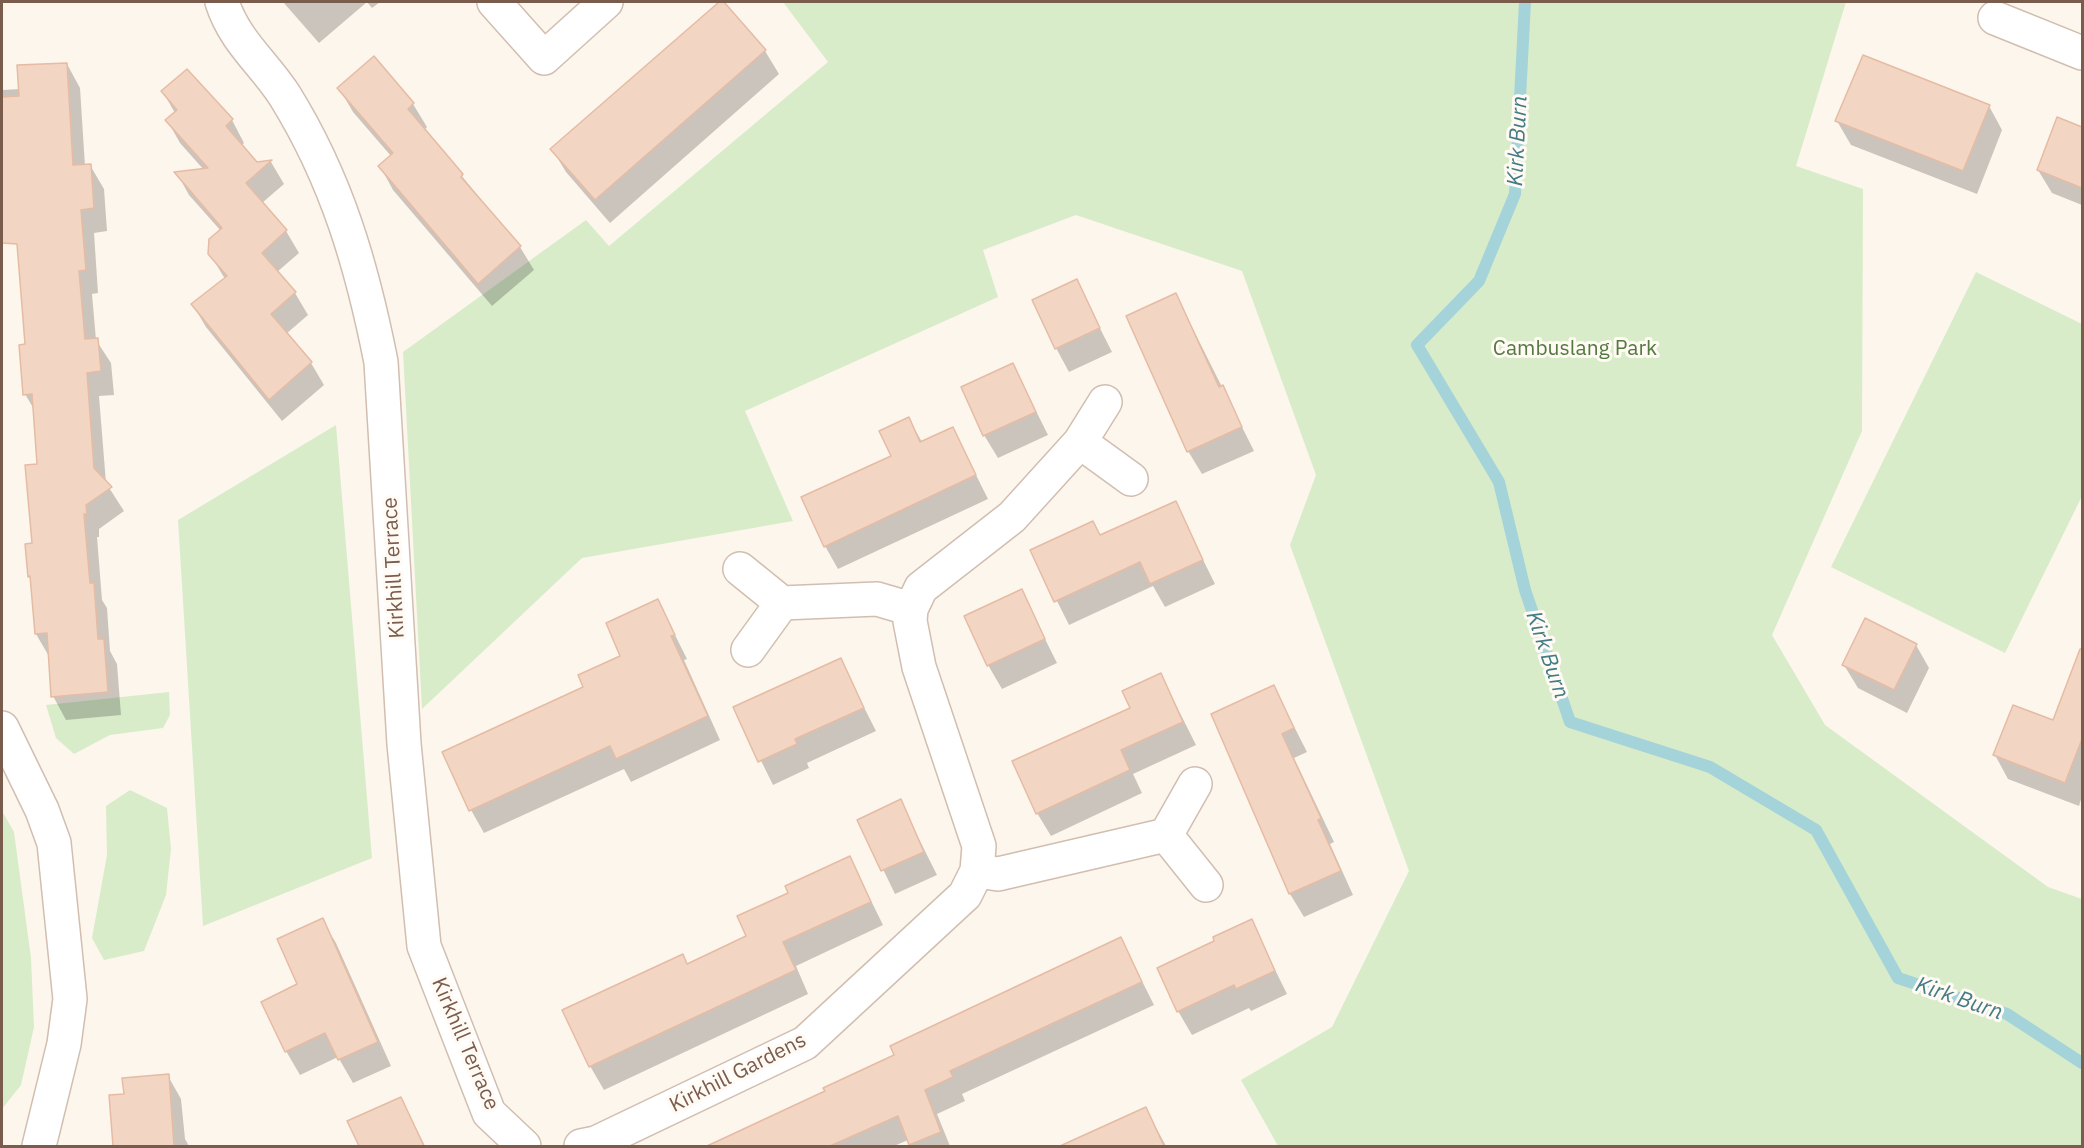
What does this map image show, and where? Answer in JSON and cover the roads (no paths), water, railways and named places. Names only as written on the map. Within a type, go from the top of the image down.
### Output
[{"type":"street","name":"Kirkhill Terrace","points":[[222,2],[230,25],[284,95],[330,177],[344,213],[371,308],[381,362],[404,744],[424,946],[489,1113],[525,1146]]},
{"type":"street","points":[[494,2],[544,58],[606,2]]},
{"type":"street","points":[[1995,18],[2082,53]]},
{"type":"street","points":[[740,569],[782,603],[877,599],[911,609],[921,588],[1012,517],[1080,442],[1105,402]]},
{"type":"street","points":[[1080,442],[1131,479]]},
{"type":"street","points":[[748,650],[782,603]]},
{"type":"street","name":"Kirkhill Gardens","points":[[581,1146],[596,1143],[805,1043],[965,895],[977,871],[979,846],[919,667],[910,621],[911,609]]},
{"type":"street","points":[[2,728],[42,810],[54,843],[70,999],[64,1044],[39,1146]]},
{"type":"street","points":[[977,871],[998,874],[1166,836],[1196,784]]},
{"type":"street","points":[[1166,836],[1206,885]]},
{"type":"waterway","name":"Kirk Burn","points":[[1525,2],[1515,194],[1479,281],[1417,345],[1499,482],[1525,590],[1570,722],[1710,767],[1816,830],[1898,978],[2007,1014],[2082,1063]]},
{"type":"park label","name":"Cambuslang Park","points":[[1575,349]]}]
